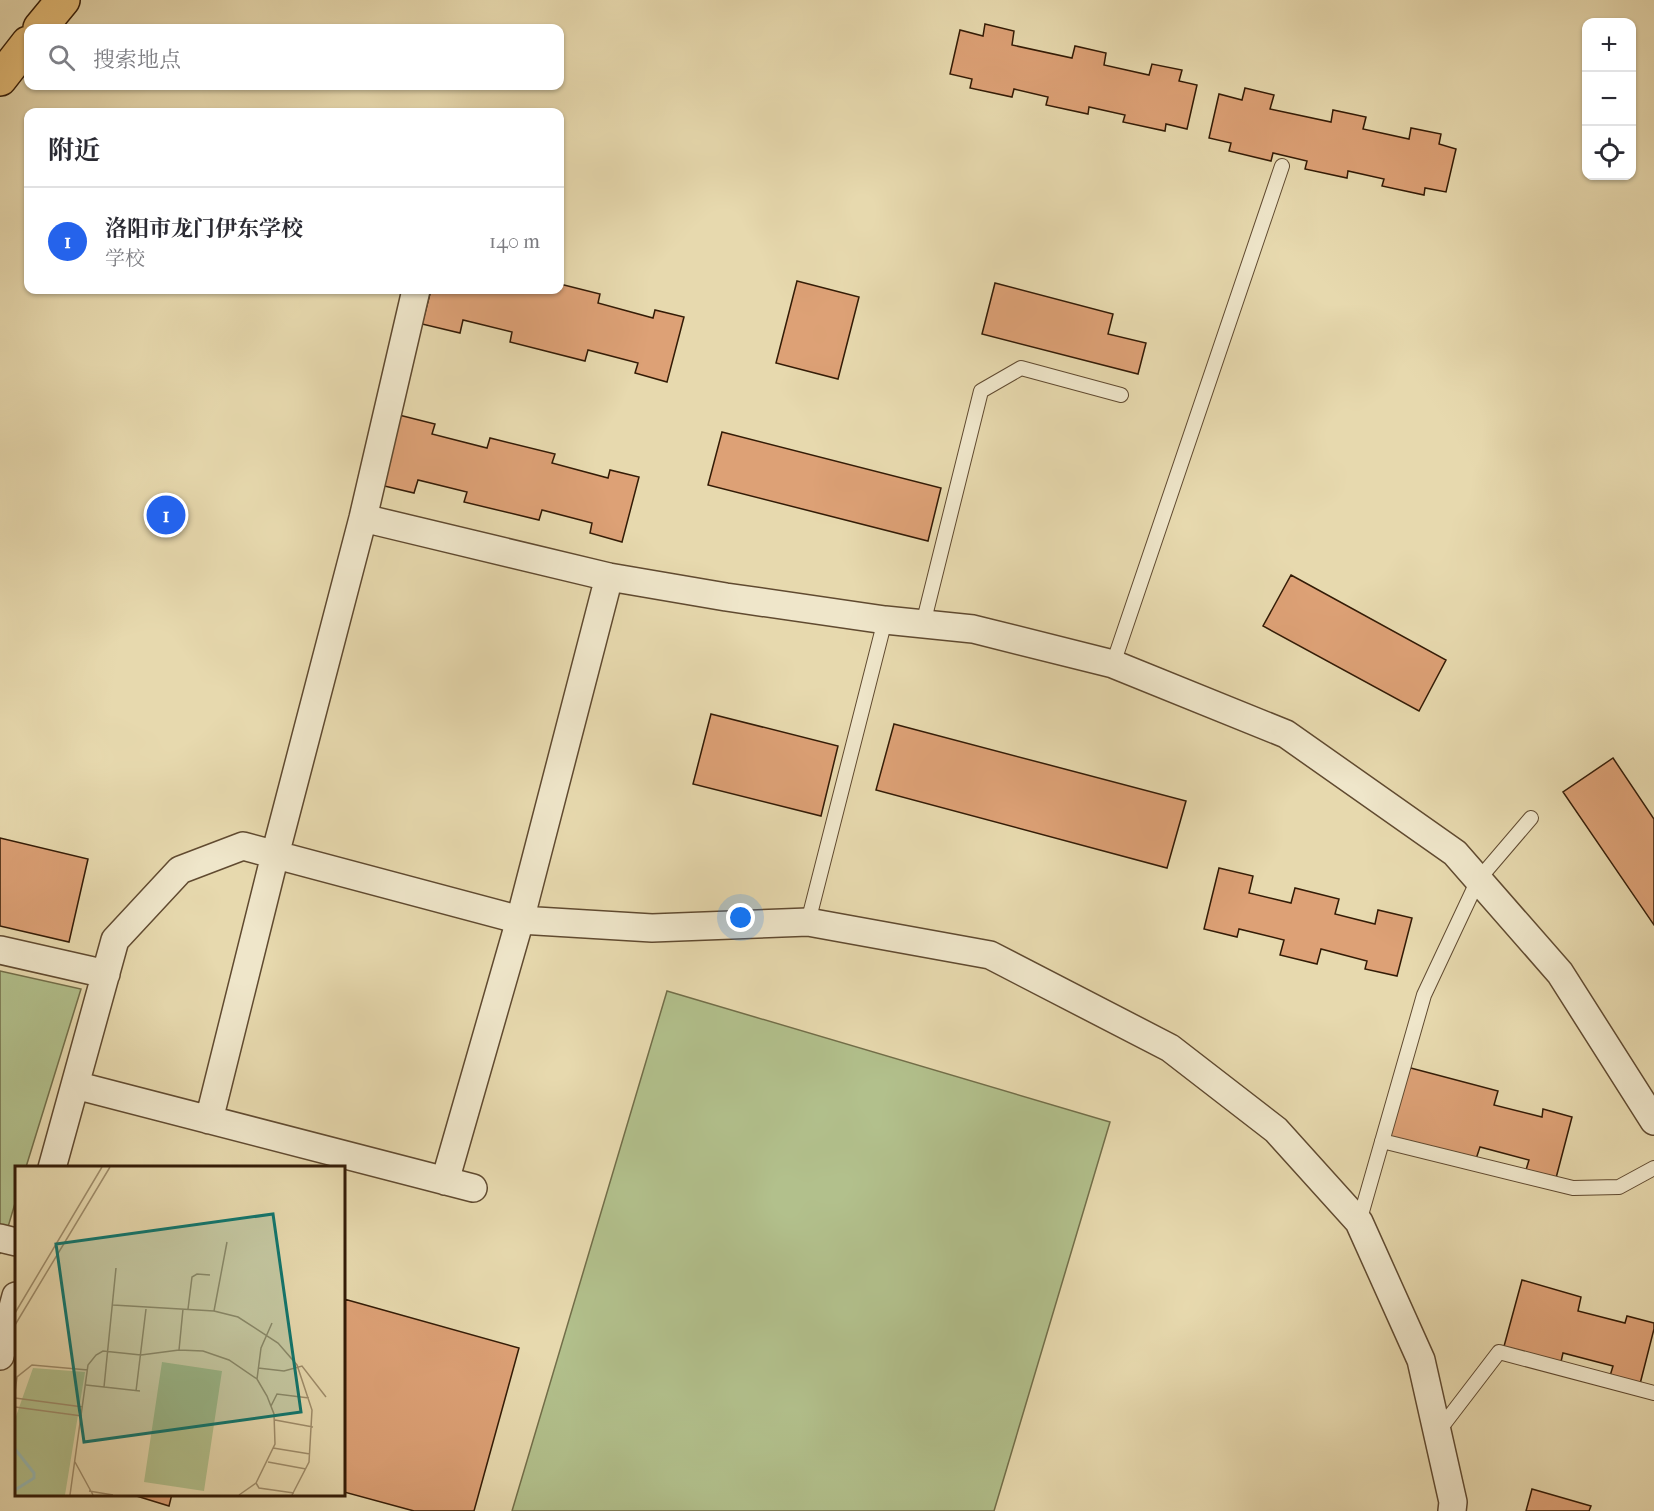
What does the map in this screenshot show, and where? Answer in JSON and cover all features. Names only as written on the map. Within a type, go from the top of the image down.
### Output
[{"type":"main road","points":[[43,24],[63,0]]},
{"type":"main road","points":[[0,79],[24,48]]},
{"type":"street","points":[[209,1120],[363,518],[415,294]]},
{"type":"street","points":[[363,518],[609,577],[885,620],[973,629],[1113,664],[1286,734],[1455,854],[1560,973],[1654,1121]]},
{"type":"street","points":[[445,1181],[520,920],[609,577]]},
{"type":"street","points":[[52,1166],[115,940],[180,870],[243,846],[520,920],[652,928],[808,922],[990,955],[1170,1048],[1276,1130],[1359,1222],[1421,1360],[1453,1502],[1452,1511]]},
{"type":"street","points":[[0,950],[106,974]]},
{"type":"street","points":[[75,1085],[473,1188]]},
{"type":"street","points":[[0,1238],[15,1242]]},
{"type":"street","points":[[0,1356],[10,1304]]},
{"type":"lane","points":[[1113,664],[1282,166]]},
{"type":"lane","points":[[923,624],[981,391],[1021,368],[1121,395]]},
{"type":"lane","points":[[808,922],[885,620]]},
{"type":"lane","points":[[1359,1222],[1424,995],[1478,880],[1531,818]]},
{"type":"lane","points":[[1382,1141],[1573,1188],[1619,1187],[1654,1168]]},
{"type":"lane","points":[[1437,1433],[1499,1352],[1654,1393]]},
{"type":"green space","points":[[0,971],[81,989],[26,1166],[15,1166],[15,1203],[0,1254]]},
{"type":"green space","points":[[667,991],[1110,1122],[994,1511],[512,1511]]},
{"type":"building","points":[[985,24],[1014,31],[1012,45],[1072,58],[1075,46],[1106,53],[1104,65],[1149,75],[1152,64],[1182,70],[1179,81],[1197,85],[1187,129],[1166,124],[1165,131],[1123,122],[1125,115],[1089,107],[1088,114],[1046,105],[1048,97],[1014,89],[1012,97],[970,88],[972,79],[950,74],[960,30],[983,36]]},
{"type":"building","points":[[1245,88],[1274,95],[1270,109],[1331,122],[1333,110],[1366,117],[1363,129],[1409,139],[1411,128],[1441,134],[1439,144],[1456,149],[1446,192],[1425,188],[1424,195],[1382,186],[1384,179],[1348,171],[1347,178],[1305,169],[1307,161],[1273,153],[1271,161],[1229,151],[1231,143],[1209,138],[1219,94],[1242,100]]},
{"type":"building","points":[[797,281],[859,297],[838,379],[776,363]]},
{"type":"building","points":[[995,283],[1113,314],[1108,334],[1146,343],[1138,374],[982,334]]},
{"type":"building","points":[[564,285],[600,294],[598,303],[653,318],[655,310],[684,317],[667,382],[635,373],[638,363],[588,350],[585,361],[510,342],[512,332],[463,320],[460,333],[422,324],[430,294],[564,294]]},
{"type":"building","points":[[395,414],[435,424],[432,434],[487,448],[490,438],[555,454],[552,463],[608,478],[610,470],[639,477],[622,542],[590,533],[592,523],[542,510],[539,520],[464,502],[467,492],[418,480],[414,493],[376,484]]},
{"type":"building","points":[[722,432],[941,488],[928,541],[708,485]]},
{"type":"building","points":[[1291,575],[1446,660],[1419,711],[1263,626]]},
{"type":"building","points":[[711,714],[838,746],[821,816],[693,784]]},
{"type":"building","points":[[894,724],[1186,801],[1167,868],[876,790]]},
{"type":"building","points":[[1613,758],[1654,819],[1654,925],[1563,792]]},
{"type":"building","points":[[0,838],[88,859],[69,942],[0,926]]},
{"type":"building","points":[[1219,868],[1253,876],[1249,893],[1291,903],[1295,888],[1339,899],[1335,914],[1375,924],[1378,910],[1412,918],[1397,976],[1365,969],[1367,961],[1321,949],[1317,964],[1280,955],[1284,940],[1239,929],[1237,937],[1204,929]]},
{"type":"building","points":[[1407,1067],[1498,1091],[1494,1105],[1542,1117],[1543,1109],[1572,1117],[1556,1178],[1526,1170],[1529,1160],[1480,1147],[1476,1159],[1389,1137]]},
{"type":"building","points":[[1522,1280],[1581,1297],[1578,1311],[1625,1323],[1627,1316],[1654,1323],[1640,1384],[1610,1376],[1613,1366],[1563,1353],[1560,1366],[1503,1350]]},
{"type":"building","points":[[345,1299],[519,1348],[474,1511],[414,1511],[345,1492]]},
{"type":"building","points":[[1532,1489],[1591,1506],[1589,1511],[1526,1511]]},
{"type":"building","points":[[136,1496],[172,1496],[169,1506]]},
{"type":"place","name":"洛阳市龙门伊东学校","points":[[166,515]]}]
